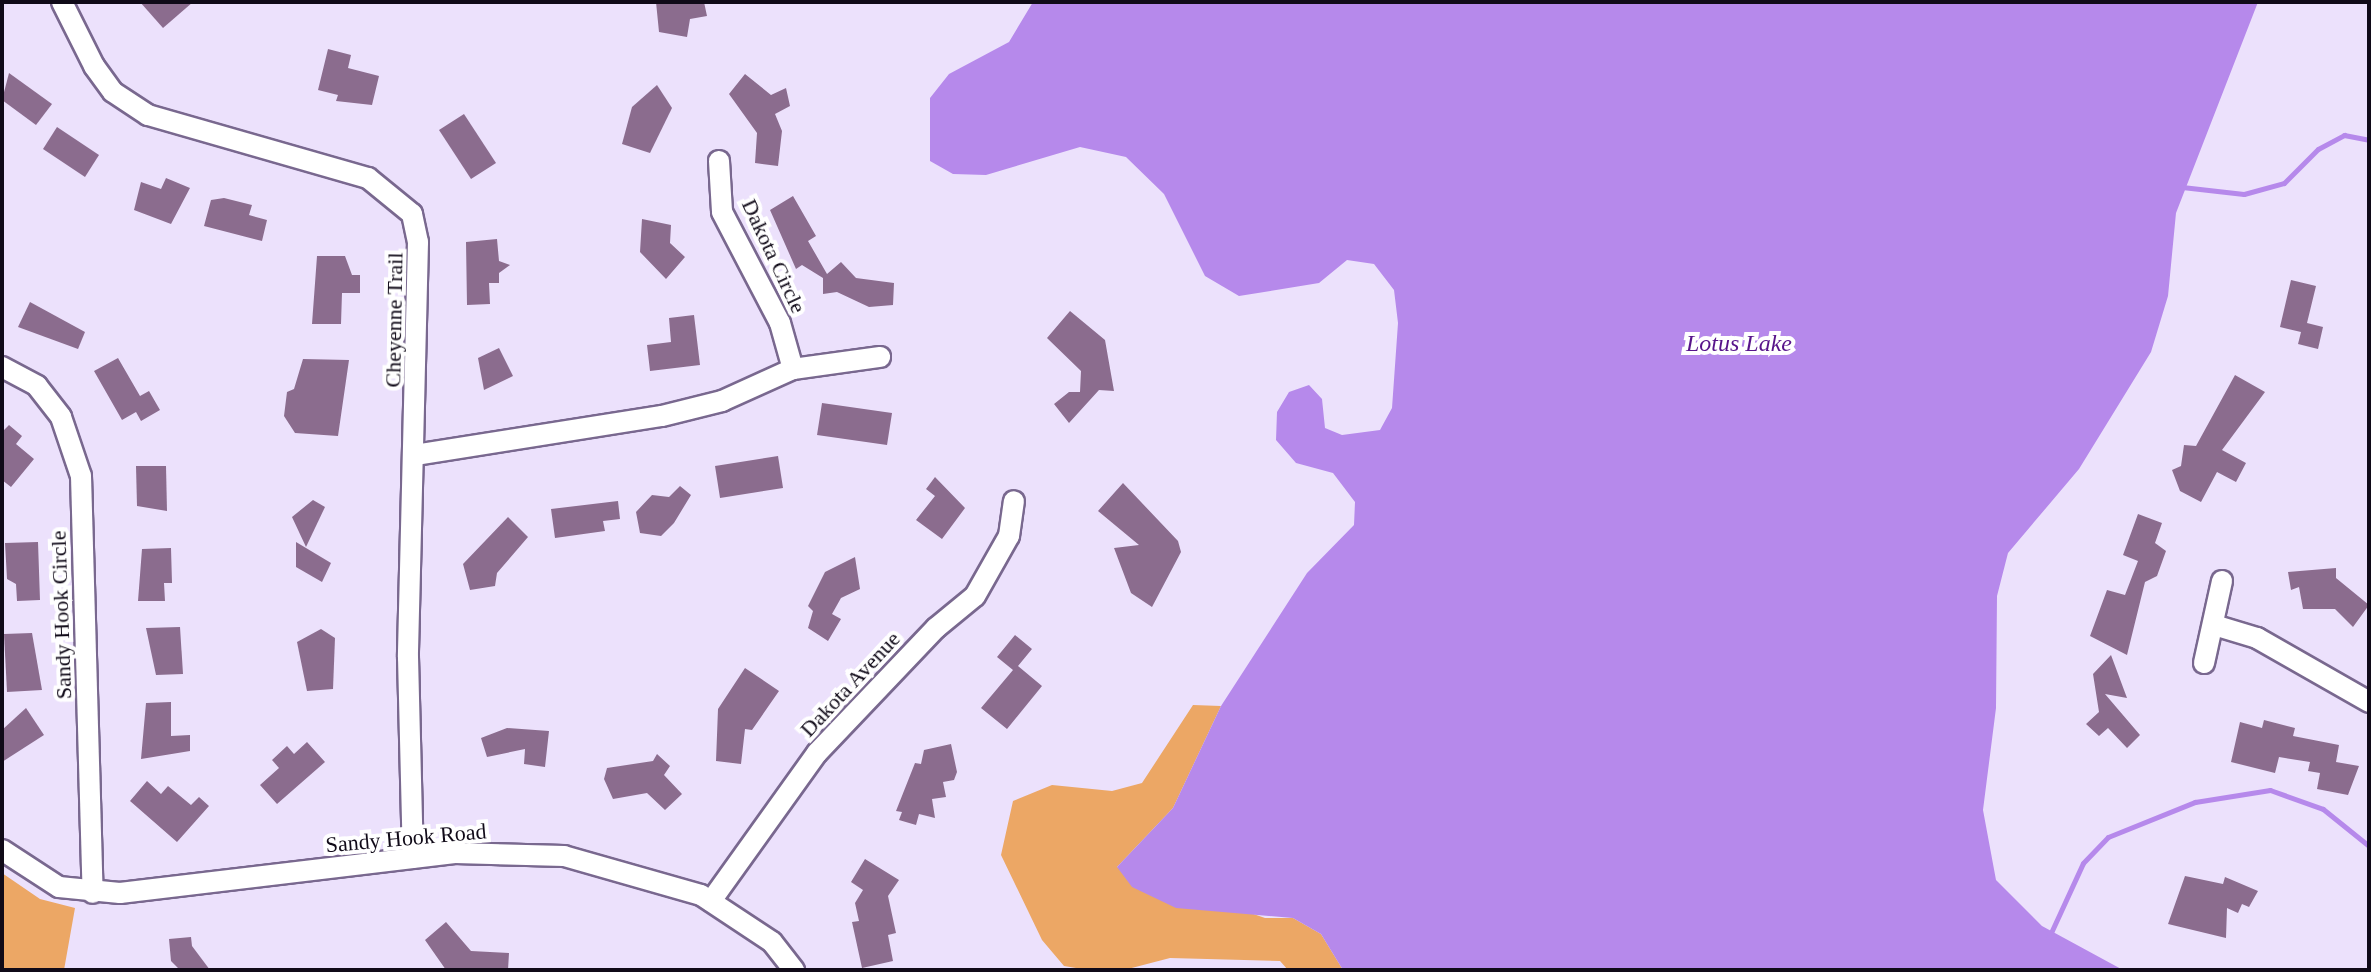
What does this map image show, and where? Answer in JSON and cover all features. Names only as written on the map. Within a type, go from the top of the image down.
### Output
[{"type":"street","name":"Cheyenne Trail","points":[[62,2],[113,92],[148,115],[368,178],[412,214],[418,242],[408,657],[413,858]]},
{"type":"street","name":"Dakota Circle","points":[[719,161],[722,212],[780,323],[793,369]]},
{"type":"street","points":[[415,455],[662,416],[722,401],[793,369],[880,357]]},
{"type":"street","name":"Sandy Hook Circle","points":[[2,367],[37,386],[61,417],[81,476],[93,893]]},
{"type":"street","name":"Dakota Avenue","points":[[711,901],[817,753],[936,628],[975,596],[1009,536],[1014,501]]},
{"type":"street","points":[[2204,663],[2222,581]]},
{"type":"street","points":[[2214,625],[2257,638],[2369,702]]},
{"type":"street","name":"Sandy Hook Road","points":[[2,850],[41,880],[93,893],[413,858],[564,856],[711,901],[772,942],[794,970]]},
{"type":"shaded area","points":[[1193,705],[1221,706],[1173,808],[1117,867],[1265,918],[1293,918],[1321,934],[1343,970],[1288,970],[1280,961],[1170,958],[1124,970],[1088,970],[1064,966],[1042,940],[1001,855],[1013,801],[1052,785],[1112,791],[1142,783]]},
{"type":"shaded area","points":[[2,873],[40,899],[75,908],[64,970],[2,970]]},
{"type":"water","name":"Lotus Lake","points":[[1033,2],[2258,2],[2176,213],[2168,296],[2151,352],[2079,469],[2008,553],[1997,596],[1996,708],[1983,810],[1996,880],[2042,926],[2123,970],[1343,970],[1321,934],[1293,918],[1176,908],[1132,887],[1117,867],[1173,808],[1221,706],[1307,573],[1354,525],[1355,502],[1333,473],[1296,463],[1276,440],[1277,412],[1289,392],[1309,385],[1322,399],[1325,428],[1342,435],[1380,430],[1392,408],[1398,323],[1394,290],[1374,264],[1347,260],[1319,283],[1239,296],[1205,276],[1164,194],[1126,157],[1080,147],[986,175],[953,174],[930,161],[930,98],[949,74],[1009,42]]},
{"type":"building","points":[[140,2],[193,2],[163,28]]},
{"type":"building","points":[[656,2],[704,2],[707,16],[690,19],[687,37],[659,32]]},
{"type":"building","points":[[328,49],[351,55],[348,68],[379,76],[372,105],[336,101],[338,95],[318,90]]},
{"type":"building","points":[[9,73],[52,104],[36,125],[2,100]]},
{"type":"building","points":[[745,74],[771,95],[786,88],[790,106],[775,114],[782,131],[778,166],[755,163],[757,133],[729,94]]},
{"type":"building","points":[[657,85],[672,108],[650,153],[622,144],[632,107]]},
{"type":"building","points":[[464,114],[496,163],[471,179],[439,130]]},
{"type":"building","points":[[57,127],[99,155],[85,177],[43,149]]},
{"type":"building","points":[[166,178],[190,188],[171,224],[134,210],[141,182],[161,189]]},
{"type":"building","points":[[793,196],[816,236],[808,241],[827,274],[841,262],[856,278],[894,283],[893,305],[869,307],[837,292],[823,294],[823,278],[802,265],[796,269],[770,210]]},
{"type":"building","points":[[224,198],[252,205],[249,215],[267,220],[262,241],[204,226],[211,200]]},
{"type":"building","points":[[642,219],[671,225],[670,243],[685,257],[666,279],[640,252]]},
{"type":"building","points":[[497,239],[499,261],[510,265],[499,273],[499,283],[489,283],[490,304],[467,305],[466,242]]},
{"type":"building","points":[[317,256],[345,256],[352,275],[360,275],[360,293],[342,293],[341,324],[312,324]]},
{"type":"building","points":[[2291,280],[2316,286],[2307,323],[2323,327],[2318,349],[2298,344],[2301,332],[2280,327]]},
{"type":"building","points":[[30,302],[85,332],[78,349],[18,327]]},
{"type":"building","points":[[1070,311],[1105,340],[1114,391],[1099,390],[1069,423],[1054,404],[1069,392],[1080,392],[1081,371],[1047,338]]},
{"type":"building","points":[[694,315],[700,365],[650,371],[647,345],[671,342],[669,318]]},
{"type":"building","points":[[499,348],[513,376],[484,390],[478,358]]},
{"type":"building","points":[[118,358],[140,396],[149,391],[160,410],[141,421],[136,412],[122,420],[94,371]]},
{"type":"building","points":[[303,359],[349,360],[338,436],[295,433],[284,416],[287,392],[294,389]]},
{"type":"building","points":[[2235,375],[2265,392],[2222,450],[2246,463],[2236,482],[2217,472],[2201,502],[2180,491],[2172,470],[2181,466],[2184,445],[2196,446]]},
{"type":"building","points":[[822,403],[892,413],[887,445],[817,435]]},
{"type":"building","points":[[9,425],[22,436],[16,444],[34,459],[11,487],[2,480],[2,432]]},
{"type":"building","points":[[778,456],[783,488],[720,498],[715,466]]},
{"type":"building","points":[[136,466],[166,466],[167,511],[137,506]]},
{"type":"building","points":[[935,477],[965,508],[942,539],[916,520],[935,496],[926,489]]},
{"type":"building","points":[[1123,483],[1178,541],[1181,552],[1152,607],[1131,593],[1114,548],[1139,545],[1098,511]]},
{"type":"building","points":[[680,486],[691,495],[674,523],[661,536],[640,533],[636,512],[652,495],[669,497]]},
{"type":"building","points":[[313,500],[325,507],[306,547],[292,517]]},
{"type":"building","points":[[618,501],[620,519],[603,521],[605,531],[555,538],[551,509]]},
{"type":"building","points":[[2138,514],[2162,523],[2155,543],[2166,551],[2157,576],[2145,582],[2127,655],[2090,636],[2107,590],[2125,595],[2138,561],[2123,555]]},
{"type":"building","points":[[508,517],[528,537],[497,573],[495,586],[470,590],[463,564]]},
{"type":"building","points":[[38,542],[40,600],[17,601],[16,584],[7,579],[5,543]]},
{"type":"building","points":[[296,542],[331,563],[322,582],[296,567]]},
{"type":"building","points":[[171,548],[172,583],[164,583],[165,601],[138,601],[142,549]]},
{"type":"building","points":[[855,557],[860,589],[841,598],[832,614],[841,619],[828,641],[808,628],[813,611],[808,606],[825,572]]},
{"type":"building","points":[[2336,568],[2336,578],[2369,605],[2353,627],[2335,609],[2303,609],[2299,587],[2291,590],[2288,572]]},
{"type":"building","points":[[180,627],[183,674],[156,675],[146,628]]},
{"type":"building","points":[[321,629],[335,638],[333,689],[307,691],[297,642]]},
{"type":"building","points":[[32,633],[42,690],[7,692],[4,634]]},
{"type":"building","points":[[1015,635],[1032,649],[1018,666],[1042,686],[1007,729],[981,708],[1013,670],[997,657]]},
{"type":"building","points":[[2111,655],[2127,698],[2105,694],[2140,735],[2127,748],[2108,728],[2099,736],[2086,724],[2099,712],[2093,674]]},
{"type":"building","points":[[745,668],[779,691],[752,730],[745,729],[741,764],[716,761],[718,709]]},
{"type":"building","points":[[171,702],[171,736],[190,735],[190,751],[141,759],[146,703]]},
{"type":"building","points":[[26,708],[44,735],[2,762],[2,730]]},
{"type":"building","points":[[2264,720],[2295,728],[2293,736],[2339,745],[2336,762],[2359,766],[2348,795],[2317,789],[2320,773],[2308,771],[2310,762],[2279,757],[2275,773],[2231,762],[2240,722],[2262,728]]},
{"type":"building","points":[[507,728],[549,731],[545,767],[524,764],[525,749],[487,757],[481,738]]},
{"type":"building","points":[[307,742],[325,762],[277,804],[260,785],[279,768],[272,760],[287,746],[294,754]]},
{"type":"building","points":[[951,744],[957,772],[954,780],[943,782],[946,797],[932,799],[935,818],[919,814],[916,825],[899,820],[902,812],[896,811],[915,763],[921,764],[924,750]]},
{"type":"building","points":[[657,754],[670,766],[664,775],[682,794],[665,810],[647,793],[613,799],[604,779],[607,768],[653,761]]},
{"type":"building","points":[[147,781],[161,794],[168,786],[191,805],[199,797],[209,806],[177,842],[130,801]]},
{"type":"building","points":[[865,859],[899,880],[888,896],[896,933],[888,935],[893,961],[862,968],[852,922],[859,921],[855,903],[863,890],[851,882]]},
{"type":"building","points":[[2185,876],[2223,884],[2225,877],[2258,891],[2249,907],[2242,904],[2238,913],[2227,908],[2226,938],[2168,924]]},
{"type":"building","points":[[446,922],[471,951],[509,953],[508,970],[446,970],[425,940]]},
{"type":"building","points":[[191,937],[192,946],[210,970],[180,970],[171,961],[169,939]]},
{"type":"waterway","points":[[2182,187],[2244,194],[2284,183],[2318,149],[2344,135],[2369,140]]},
{"type":"waterway","points":[[2049,937],[2083,863],[2108,837],[2195,802],[2270,790],[2323,809],[2369,846]]}]
